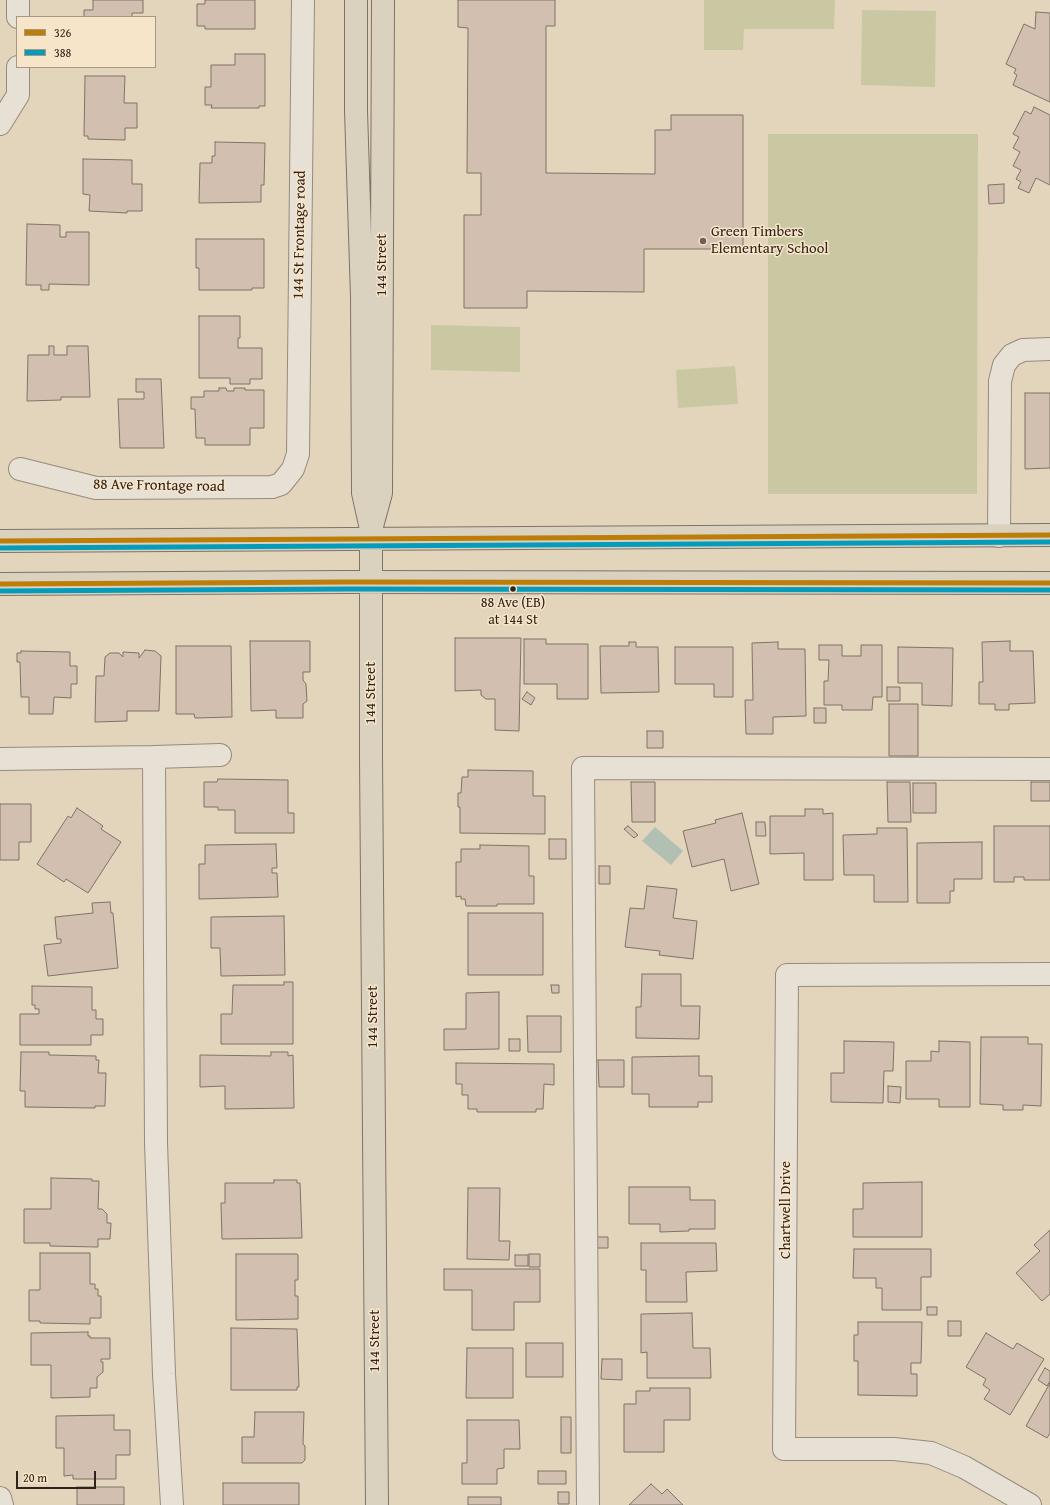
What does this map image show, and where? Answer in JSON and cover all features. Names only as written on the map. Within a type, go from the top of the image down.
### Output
[{"type":"main road","name":"144 Street","points":[[356,0],[356,111],[362,297],[363,493],[371,534],[371,758],[377,1505]]},
{"type":"main road","name":"144 Street","points":[[371,534],[381,493],[383,0]]},
{"type":"main road","points":[[0,541],[371,534],[427,539],[1050,536]]},
{"type":"main road","points":[[0,584],[371,582],[1050,583]]},
{"type":"street","points":[[18,0],[18,16]]},
{"type":"street","name":"144 St Frontage road","points":[[293,469],[298,454],[303,0]]},
{"type":"street","points":[[0,124],[18,95],[18,68]]},
{"type":"street","points":[[999,536],[1000,381],[1004,365],[1012,354],[1023,350],[1050,349]]},
{"type":"street","name":"88 Ave Frontage road","points":[[20,468],[96,488],[272,487],[281,484],[293,469]]},
{"type":"street","points":[[0,759],[220,755]]},
{"type":"street","points":[[154,757],[156,1143],[164,1374],[172,1505]]},
{"type":"street","points":[[588,1505],[583,768],[1050,769]]},
{"type":"street","name":"Chartwell Drive","points":[[1030,1505],[964,1467],[931,1453],[894,1449],[784,1449],[787,975],[1050,974]]},
{"type":"street","points":[[0,1498],[2,1505]]},
{"type":"shaded area","points":[[704,0],[835,0],[834,29],[744,29],[743,50],[704,50]]},
{"type":"shaded area","points":[[862,10],[936,11],[935,87],[861,85]]},
{"type":"shaded area","points":[[768,134],[978,134],[977,494],[768,494]]},
{"type":"shaded area","points":[[431,325],[520,327],[520,372],[431,370]]},
{"type":"shaded area","points":[[735,366],[738,404],[678,408],[676,370]]},
{"type":"shaded area","points":[[655,827],[683,851],[671,865],[642,841]]},
{"type":"building","points":[[93,0],[143,0],[143,13],[132,13],[132,16],[84,16],[84,10],[93,10]]},
{"type":"building","points":[[205,0],[255,0],[255,29],[205,29],[205,26],[197,26],[197,4],[205,4]]},
{"type":"building","points":[[458,0],[555,0],[555,26],[546,26],[546,173],[655,174],[655,130],[671,130],[671,115],[743,115],[743,249],[644,249],[644,292],[527,291],[527,308],[464,308],[464,215],[481,215],[481,173],[467,173],[468,28],[458,27]]},
{"type":"building","points":[[1036,12],[1050,13],[1050,102],[1013,85],[1017,75],[1014,73],[1016,69],[1006,64],[1024,24],[1035,29]]},
{"type":"building","points":[[235,54],[265,54],[265,106],[259,106],[259,108],[211,108],[212,105],[205,105],[205,87],[211,87],[211,65],[235,65]]},
{"type":"building","points":[[85,76],[125,76],[124,103],[137,103],[137,128],[125,128],[125,140],[88,139],[88,136],[84,136]]},
{"type":"building","points":[[1034,107],[1050,115],[1050,185],[1036,178],[1029,193],[1018,188],[1021,182],[1016,179],[1021,170],[1013,166],[1020,152],[1013,148],[1019,137],[1013,134],[1025,111],[1031,114]]},
{"type":"building","points":[[215,142],[265,143],[264,185],[261,185],[261,202],[199,203],[200,163],[212,163],[212,156],[215,156]]},
{"type":"building","points":[[83,159],[132,160],[132,184],[142,184],[142,211],[127,211],[127,213],[89,211],[90,195],[83,194]]},
{"type":"building","points":[[1004,184],[1004,203],[989,204],[988,185]]},
{"type":"building","points":[[27,224],[60,225],[60,237],[66,237],[66,232],[89,232],[89,285],[49,284],[49,290],[41,290],[41,285],[26,285]]},
{"type":"building","points":[[196,239],[264,239],[264,288],[252,288],[252,290],[199,290],[199,268],[196,268]]},
{"type":"building","points":[[199,316],[240,316],[240,338],[238,338],[238,348],[262,348],[262,379],[250,379],[250,384],[230,384],[230,378],[199,378]]},
{"type":"building","points":[[49,346],[54,346],[54,355],[67,355],[67,346],[88,346],[90,397],[61,397],[61,400],[27,401],[28,355],[49,355]]},
{"type":"building","points":[[136,379],[161,379],[164,448],[120,448],[118,399],[144,399],[144,392],[136,392]]},
{"type":"building","points":[[219,388],[226,388],[227,391],[234,391],[234,388],[245,388],[245,390],[264,390],[264,428],[250,428],[250,445],[205,445],[205,438],[196,438],[195,409],[191,409],[191,397],[204,397],[204,391],[219,391]]},
{"type":"building","points":[[1025,393],[1050,393],[1050,468],[1025,469]]},
{"type":"building","points":[[455,638],[521,638],[519,731],[495,730],[495,699],[486,699],[481,695],[481,690],[455,691]]},
{"type":"building","points":[[524,639],[546,639],[546,644],[588,644],[588,699],[557,699],[557,684],[524,684]]},
{"type":"building","points":[[250,641],[310,641],[310,672],[303,672],[303,680],[306,684],[307,701],[303,704],[303,718],[276,718],[276,710],[251,711]]},
{"type":"building","points":[[1010,641],[1010,651],[1033,651],[1035,703],[1009,704],[1009,710],[995,710],[995,704],[979,704],[979,682],[983,682],[982,642]]},
{"type":"building","points":[[629,642],[636,642],[636,647],[658,647],[659,692],[601,693],[600,646],[629,646]]},
{"type":"building","points":[[778,642],[778,649],[805,649],[806,716],[773,717],[773,734],[746,734],[745,700],[753,700],[752,643]]},
{"type":"building","points":[[819,645],[842,645],[842,656],[861,656],[861,645],[882,645],[882,697],[873,697],[872,710],[842,710],[842,705],[824,705],[824,681],[828,681],[829,660],[819,660]]},
{"type":"building","points":[[176,646],[231,646],[232,717],[195,718],[194,714],[176,714]]},
{"type":"building","points":[[675,647],[733,647],[733,697],[714,697],[714,684],[675,684]]},
{"type":"building","points":[[898,647],[953,648],[952,706],[922,705],[922,683],[898,683]]},
{"type":"building","points":[[145,650],[155,651],[161,656],[159,711],[127,711],[127,721],[95,722],[96,676],[104,676],[105,657],[110,653],[119,653],[123,657],[123,652],[139,653],[139,658]]},
{"type":"building","points":[[21,651],[70,652],[70,666],[77,666],[77,684],[71,684],[71,698],[54,697],[53,714],[29,714],[29,697],[21,697],[20,662],[17,662],[17,653],[21,653]]},
{"type":"building","points":[[887,687],[900,687],[900,701],[887,701]]},
{"type":"building","points":[[527,692],[535,698],[531,705],[522,699]]},
{"type":"building","points":[[889,704],[918,704],[918,756],[889,756]]},
{"type":"building","points":[[814,708],[826,708],[826,723],[814,723]]},
{"type":"building","points":[[647,731],[663,731],[663,748],[647,748]]},
{"type":"building","points":[[468,770],[533,771],[533,796],[545,796],[545,834],[460,833],[460,807],[458,807],[458,793],[461,793],[462,777],[468,777]]},
{"type":"building","points":[[218,779],[288,780],[288,813],[294,813],[294,833],[235,833],[235,810],[218,810],[218,807],[204,807],[204,782],[217,782]]},
{"type":"building","points":[[631,782],[655,782],[655,822],[632,822]]},
{"type":"building","points":[[887,782],[910,782],[911,822],[888,822]]},
{"type":"building","points":[[1031,782],[1050,782],[1050,801],[1031,801]]},
{"type":"building","points":[[913,783],[936,783],[936,813],[913,813]]},
{"type":"building","points":[[0,804],[31,804],[31,842],[19,842],[19,860],[0,860]]},
{"type":"building","points":[[77,808],[103,826],[101,829],[121,842],[88,893],[66,879],[64,882],[37,864],[68,816],[71,818]]},
{"type":"building","points":[[805,809],[823,809],[823,814],[833,813],[833,880],[804,880],[804,853],[770,854],[770,816],[805,816]]},
{"type":"building","points":[[742,813],[759,884],[731,891],[724,859],[692,867],[683,831],[716,823],[715,820]]},
{"type":"building","points":[[756,822],[765,822],[766,836],[756,836]]},
{"type":"building","points":[[628,826],[638,835],[634,838],[624,829]]},
{"type":"building","points":[[994,826],[1050,826],[1050,880],[1024,880],[1024,877],[1014,877],[1014,882],[994,882]]},
{"type":"building","points":[[877,828],[907,828],[908,902],[874,902],[874,875],[844,875],[843,835],[877,834]]},
{"type":"building","points":[[549,839],[566,839],[566,859],[549,859]]},
{"type":"building","points":[[982,842],[982,879],[954,879],[954,891],[950,891],[950,903],[917,903],[917,843]]},
{"type":"building","points":[[276,844],[277,868],[272,868],[272,873],[277,873],[278,897],[199,899],[199,864],[205,864],[205,845]]},
{"type":"building","points":[[480,845],[529,846],[529,876],[534,876],[534,904],[466,906],[465,899],[461,899],[461,896],[456,897],[456,862],[461,862],[461,849],[480,849]]},
{"type":"building","points":[[599,866],[610,866],[610,884],[599,884]]},
{"type":"building","points":[[647,886],[677,889],[673,918],[697,921],[693,959],[659,955],[660,951],[625,947],[630,908],[644,909]]},
{"type":"building","points":[[110,902],[111,913],[113,913],[118,968],[48,976],[44,945],[61,943],[61,939],[57,939],[55,917],[93,913],[92,903]]},
{"type":"building","points":[[468,913],[543,913],[543,975],[468,975]]},
{"type":"building","points":[[284,916],[285,975],[221,976],[220,948],[211,948],[211,917]]},
{"type":"building","points":[[642,974],[681,974],[681,1006],[700,1006],[699,1039],[636,1038],[636,1007],[641,1007]]},
{"type":"building","points":[[284,982],[293,982],[293,1044],[221,1044],[221,1014],[232,1014],[233,985],[284,985]]},
{"type":"building","points":[[551,985],[559,985],[559,993],[552,993]]},
{"type":"building","points":[[32,986],[92,987],[92,1010],[96,1010],[96,1019],[103,1019],[103,1035],[91,1035],[91,1045],[20,1045],[20,1014],[39,1014],[39,1009],[35,1009],[35,1005],[32,1005]]},
{"type":"building","points":[[499,992],[499,1049],[444,1050],[444,1029],[466,1029],[466,993]]},
{"type":"building","points":[[527,1016],[561,1016],[561,1052],[528,1052]]},
{"type":"building","points":[[981,1037],[1028,1037],[1028,1044],[1042,1044],[1041,1106],[1023,1105],[1023,1110],[1003,1110],[1003,1105],[980,1104]]},
{"type":"building","points":[[509,1039],[520,1039],[520,1051],[509,1051]]},
{"type":"building","points":[[844,1041],[894,1042],[893,1071],[884,1071],[883,1103],[831,1102],[831,1073],[844,1073]]},
{"type":"building","points":[[939,1041],[970,1042],[970,1107],[939,1107],[939,1099],[906,1099],[906,1061],[931,1061],[931,1051],[939,1052]]},
{"type":"building","points":[[21,1052],[49,1052],[49,1055],[96,1056],[96,1060],[99,1060],[98,1073],[106,1073],[105,1106],[95,1106],[95,1108],[25,1107],[25,1091],[20,1091]]},
{"type":"building","points":[[271,1052],[288,1052],[288,1056],[293,1055],[294,1108],[225,1109],[225,1086],[200,1087],[200,1055],[271,1056]]},
{"type":"building","points":[[699,1056],[699,1076],[712,1076],[712,1102],[698,1102],[698,1107],[649,1107],[649,1094],[632,1094],[632,1057]]},
{"type":"building","points":[[598,1060],[624,1060],[624,1087],[599,1087]]},
{"type":"building","points":[[456,1063],[554,1064],[554,1085],[544,1084],[543,1109],[536,1109],[536,1112],[477,1112],[477,1109],[468,1109],[468,1095],[462,1095],[462,1084],[456,1084]]},
{"type":"building","points":[[888,1086],[901,1087],[900,1103],[888,1102]]},
{"type":"building","points":[[51,1178],[92,1179],[92,1181],[99,1181],[98,1209],[102,1209],[107,1214],[107,1223],[111,1223],[110,1239],[98,1239],[98,1247],[50,1246],[50,1243],[24,1243],[24,1209],[51,1209]]},
{"type":"building","points":[[274,1180],[297,1180],[297,1183],[300,1183],[302,1238],[222,1239],[221,1203],[225,1203],[225,1183],[274,1183]]},
{"type":"building","points":[[922,1182],[922,1237],[853,1237],[853,1209],[863,1209],[863,1183]]},
{"type":"building","points":[[629,1187],[690,1187],[690,1200],[715,1200],[715,1229],[689,1229],[689,1231],[660,1232],[660,1224],[629,1224]]},
{"type":"building","points":[[468,1188],[500,1188],[499,1241],[510,1241],[509,1260],[467,1259]]},
{"type":"building","points":[[1050,1230],[1050,1294],[1042,1301],[1016,1273],[1040,1251],[1034,1245]]},
{"type":"building","points":[[597,1237],[608,1237],[608,1248],[597,1248]]},
{"type":"building","points":[[641,1243],[716,1243],[717,1271],[686,1272],[687,1302],[646,1302],[646,1270],[641,1270]]},
{"type":"building","points":[[854,1249],[931,1249],[931,1277],[921,1277],[921,1310],[882,1310],[882,1288],[876,1288],[876,1278],[853,1278]]},
{"type":"building","points":[[40,1253],[90,1253],[90,1284],[95,1284],[95,1289],[98,1289],[98,1296],[101,1296],[101,1318],[90,1318],[90,1324],[40,1323],[40,1321],[29,1321],[29,1290],[40,1290]]},
{"type":"building","points":[[236,1254],[298,1255],[298,1280],[295,1280],[295,1296],[298,1296],[298,1319],[236,1320]]},
{"type":"building","points":[[529,1254],[540,1254],[540,1267],[529,1267]]},
{"type":"building","points":[[515,1255],[528,1255],[528,1266],[515,1266]]},
{"type":"building","points":[[444,1269],[540,1269],[540,1302],[514,1302],[514,1330],[472,1330],[472,1290],[444,1290]]},
{"type":"building","points":[[927,1307],[937,1307],[937,1315],[927,1315]]},
{"type":"building","points":[[692,1313],[693,1348],[710,1348],[711,1378],[647,1378],[647,1352],[641,1353],[641,1314]]},
{"type":"building","points":[[948,1321],[961,1321],[961,1336],[948,1336]]},
{"type":"building","points":[[858,1322],[922,1322],[921,1363],[911,1363],[911,1374],[917,1374],[917,1396],[858,1395],[858,1361],[854,1361],[854,1335],[858,1335]]},
{"type":"building","points":[[231,1328],[297,1329],[299,1387],[297,1387],[297,1390],[231,1390]]},
{"type":"building","points":[[88,1332],[88,1336],[90,1336],[90,1338],[110,1338],[110,1359],[101,1359],[101,1362],[103,1362],[103,1372],[97,1377],[97,1388],[90,1388],[90,1397],[51,1398],[51,1365],[31,1365],[31,1333]]},
{"type":"building","points":[[986,1333],[1013,1349],[1017,1343],[1044,1359],[1010,1415],[984,1399],[990,1390],[983,1385],[986,1379],[966,1367]]},
{"type":"building","points":[[526,1343],[563,1343],[563,1377],[526,1377]]},
{"type":"building","points":[[467,1348],[513,1348],[513,1398],[466,1398]]},
{"type":"building","points":[[602,1359],[622,1359],[622,1380],[601,1379]]},
{"type":"building","points":[[1045,1368],[1050,1371],[1050,1381],[1047,1386],[1038,1380]]},
{"type":"building","points":[[1050,1383],[1050,1433],[1047,1438],[1026,1426]]},
{"type":"building","points":[[650,1388],[690,1388],[690,1420],[664,1420],[664,1452],[624,1452],[624,1404],[636,1404],[636,1391],[650,1391]]},
{"type":"building","points":[[255,1412],[304,1412],[303,1444],[305,1446],[305,1460],[302,1463],[242,1463],[242,1437],[254,1437]]},
{"type":"building","points":[[114,1415],[114,1430],[130,1430],[130,1455],[116,1455],[116,1479],[73,1479],[73,1475],[64,1476],[64,1448],[56,1448],[56,1416]]},
{"type":"building","points":[[561,1417],[571,1417],[571,1453],[561,1453]]},
{"type":"building","points":[[467,1420],[519,1420],[520,1449],[504,1449],[504,1468],[497,1469],[497,1484],[462,1484],[462,1463],[467,1463]]},
{"type":"building","points":[[538,1471],[566,1471],[566,1484],[538,1484]]},
{"type":"building","points":[[223,1483],[299,1483],[299,1505],[223,1505]]},
{"type":"building","points":[[651,1484],[662,1494],[667,1489],[683,1505],[629,1505]]},
{"type":"building","points":[[77,1487],[124,1487],[124,1505],[77,1505]]},
{"type":"building","points":[[558,1492],[569,1492],[569,1504],[558,1504]]},
{"type":"building","points":[[468,1497],[501,1497],[501,1505],[468,1505]]},
{"type":"transit line","name":"326","points":[[0,541],[1050,535]]},
{"type":"transit line","name":"388","points":[[0,548],[1050,542]]},
{"type":"transit line","name":"326","points":[[0,584],[347,582],[1050,583]]},
{"type":"transit line","name":"388","points":[[0,591],[347,589],[1050,590]]},
{"type":"place","name":"Green Timbers Elementary School","points":[[703,241]]},
{"type":"place","name":"88 Ave (EB) at 144 St","points":[[513,589]]}]
